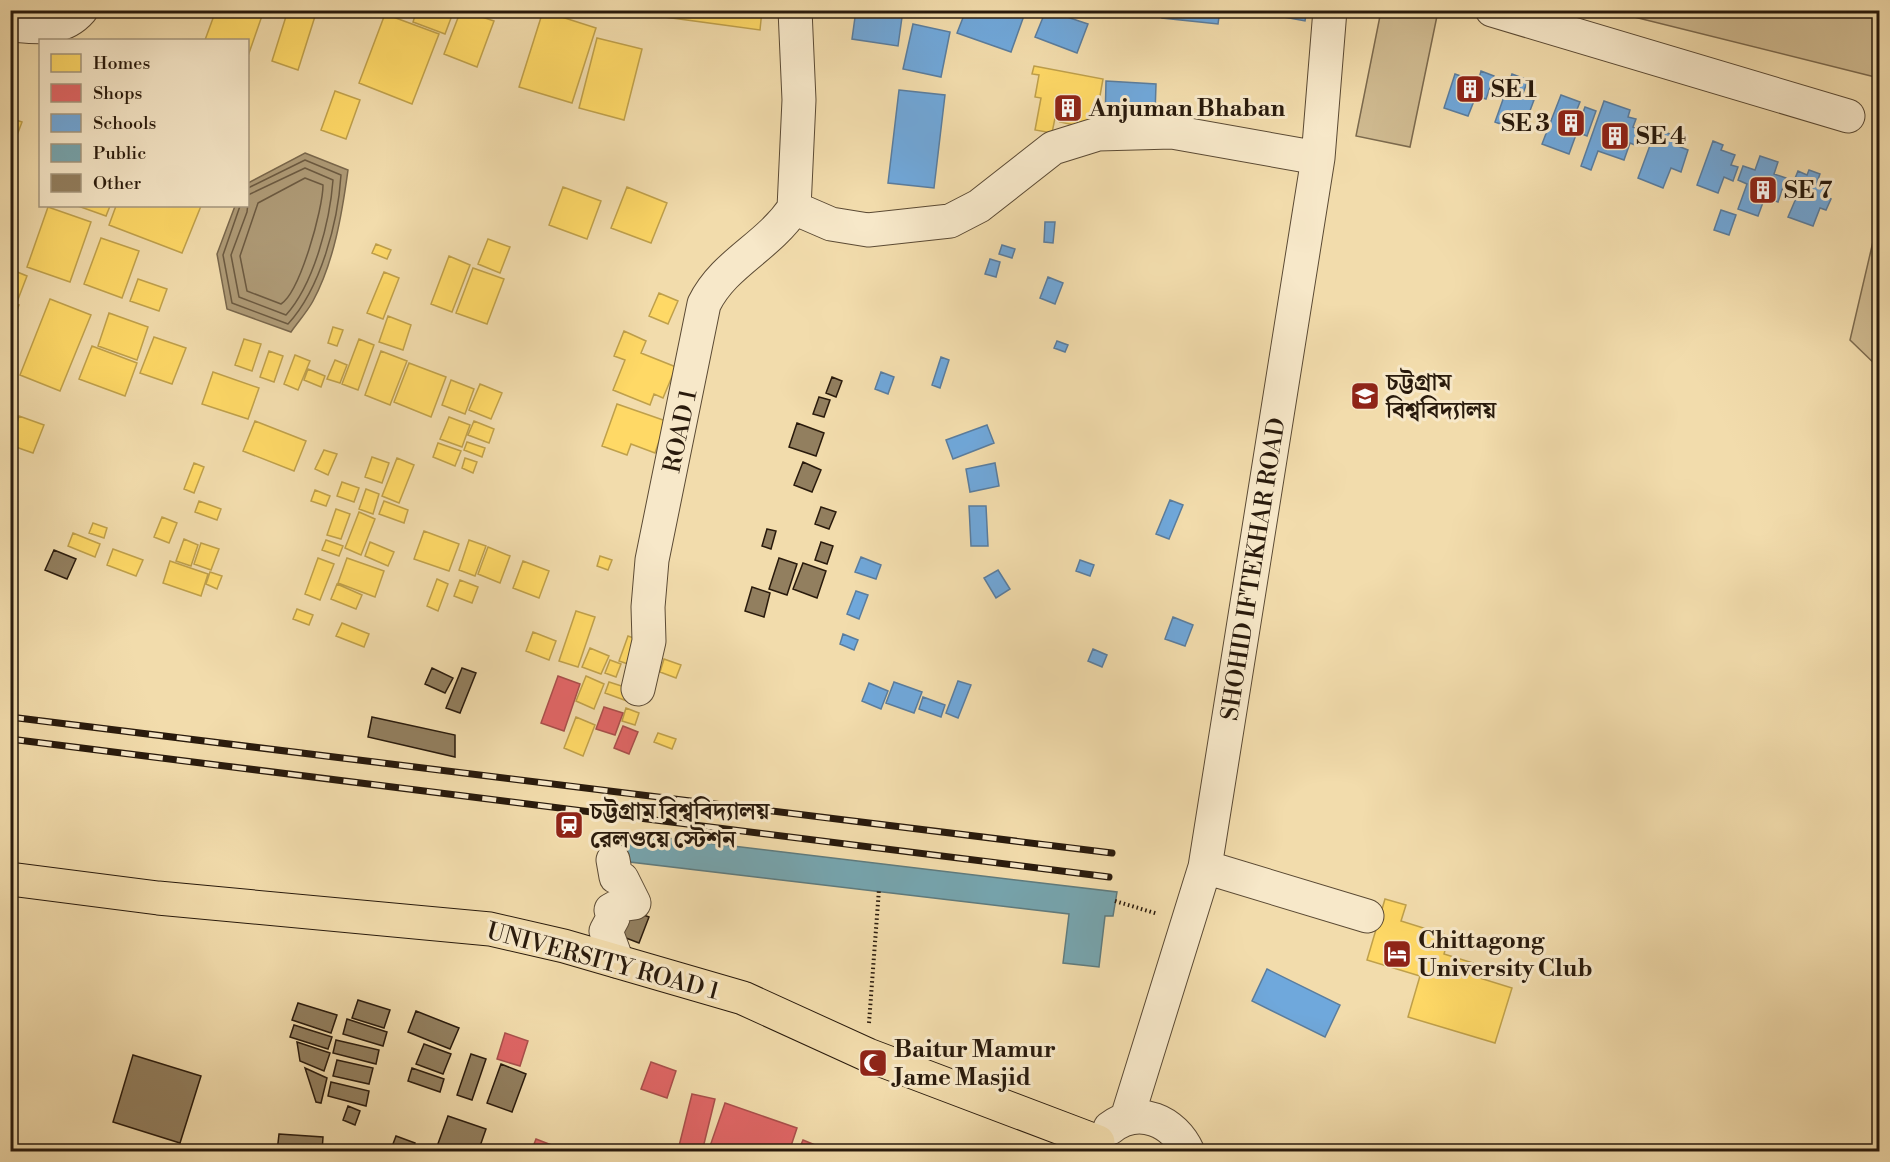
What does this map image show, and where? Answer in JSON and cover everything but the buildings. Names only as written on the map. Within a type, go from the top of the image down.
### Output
[{"type":"main road","name":"UNIVERSITY ROAD 1","points":[[10,879],[158,898],[490,929],[617,961],[743,998],[868,1055],[1096,1147]]},
{"type":"street","points":[[10,25],[45,28],[72,21],[81,10]]},
{"type":"street","points":[[795,10],[799,100],[794,208],[831,224],[868,231],[950,221],[979,206],[1053,148],[1098,134],[1172,132],[1318,159]]},
{"type":"street","name":"SHOHID IFTEKHAR ROAD","points":[[1127,1119],[1205,867],[1318,159],[1330,10]]},
{"type":"street","points":[[1492,10],[1848,116]]},
{"type":"street","name":"ROAD 1","points":[[638,689],[650,641],[648,607],[652,560],[704,304],[713,286],[770,239],[794,208]]},
{"type":"street","points":[[613,860],[616,877],[622,879],[634,903],[620,905],[611,910],[613,918],[606,931],[617,961]]},
{"type":"street","points":[[1205,867],[1368,916]]},
{"type":"street","points":[[1096,1147],[1105,1132],[1127,1119],[1143,1116],[1171,1127],[1182,1138],[1188,1152]]},
{"type":"path","points":[[870,1002],[879,889]]},
{"type":"path","points":[[1115,901],[1188,922]]},
{"type":"shaded area","points":[[1381,11],[1412,11],[1437,16],[1410,147],[1356,136]]},
{"type":"shaded area","points":[[1610,11],[1879,11],[1879,78]]},
{"type":"shaded area","points":[[1879,216],[1879,368],[1850,340]]},
{"type":"water","points":[[305,153],[348,170],[332,254],[313,301],[291,332],[227,309],[217,254],[235,207],[249,207],[249,182]]},
{"type":"railway","points":[[10,717],[1112,853]]},
{"type":"railway","points":[[10,739],[1109,877]]},
{"type":"place","name":"SE 1","points":[[1470,89]]},
{"type":"place","name":"Anjuman Bhaban","points":[[1068,108]]},
{"type":"place","name":"SE 3","points":[[1571,123]]},
{"type":"place","name":"SE 4","points":[[1615,136]]},
{"type":"place","name":"SE 7","points":[[1763,190]]},
{"type":"place","name":"চট্টগ্রাম বিশ্ববিদ্যালয়","points":[[1365,396]]},
{"type":"place","name":"চট্টগ্রাম বিশ্ববিদ্যালয় রেলওয়ে স্টেশন","points":[[569,825]]},
{"type":"place","name":"Chittagong University Club","points":[[1397,954]]},
{"type":"place","name":"Baitur Mamur Jame Masjid","points":[[873,1063]]}]
